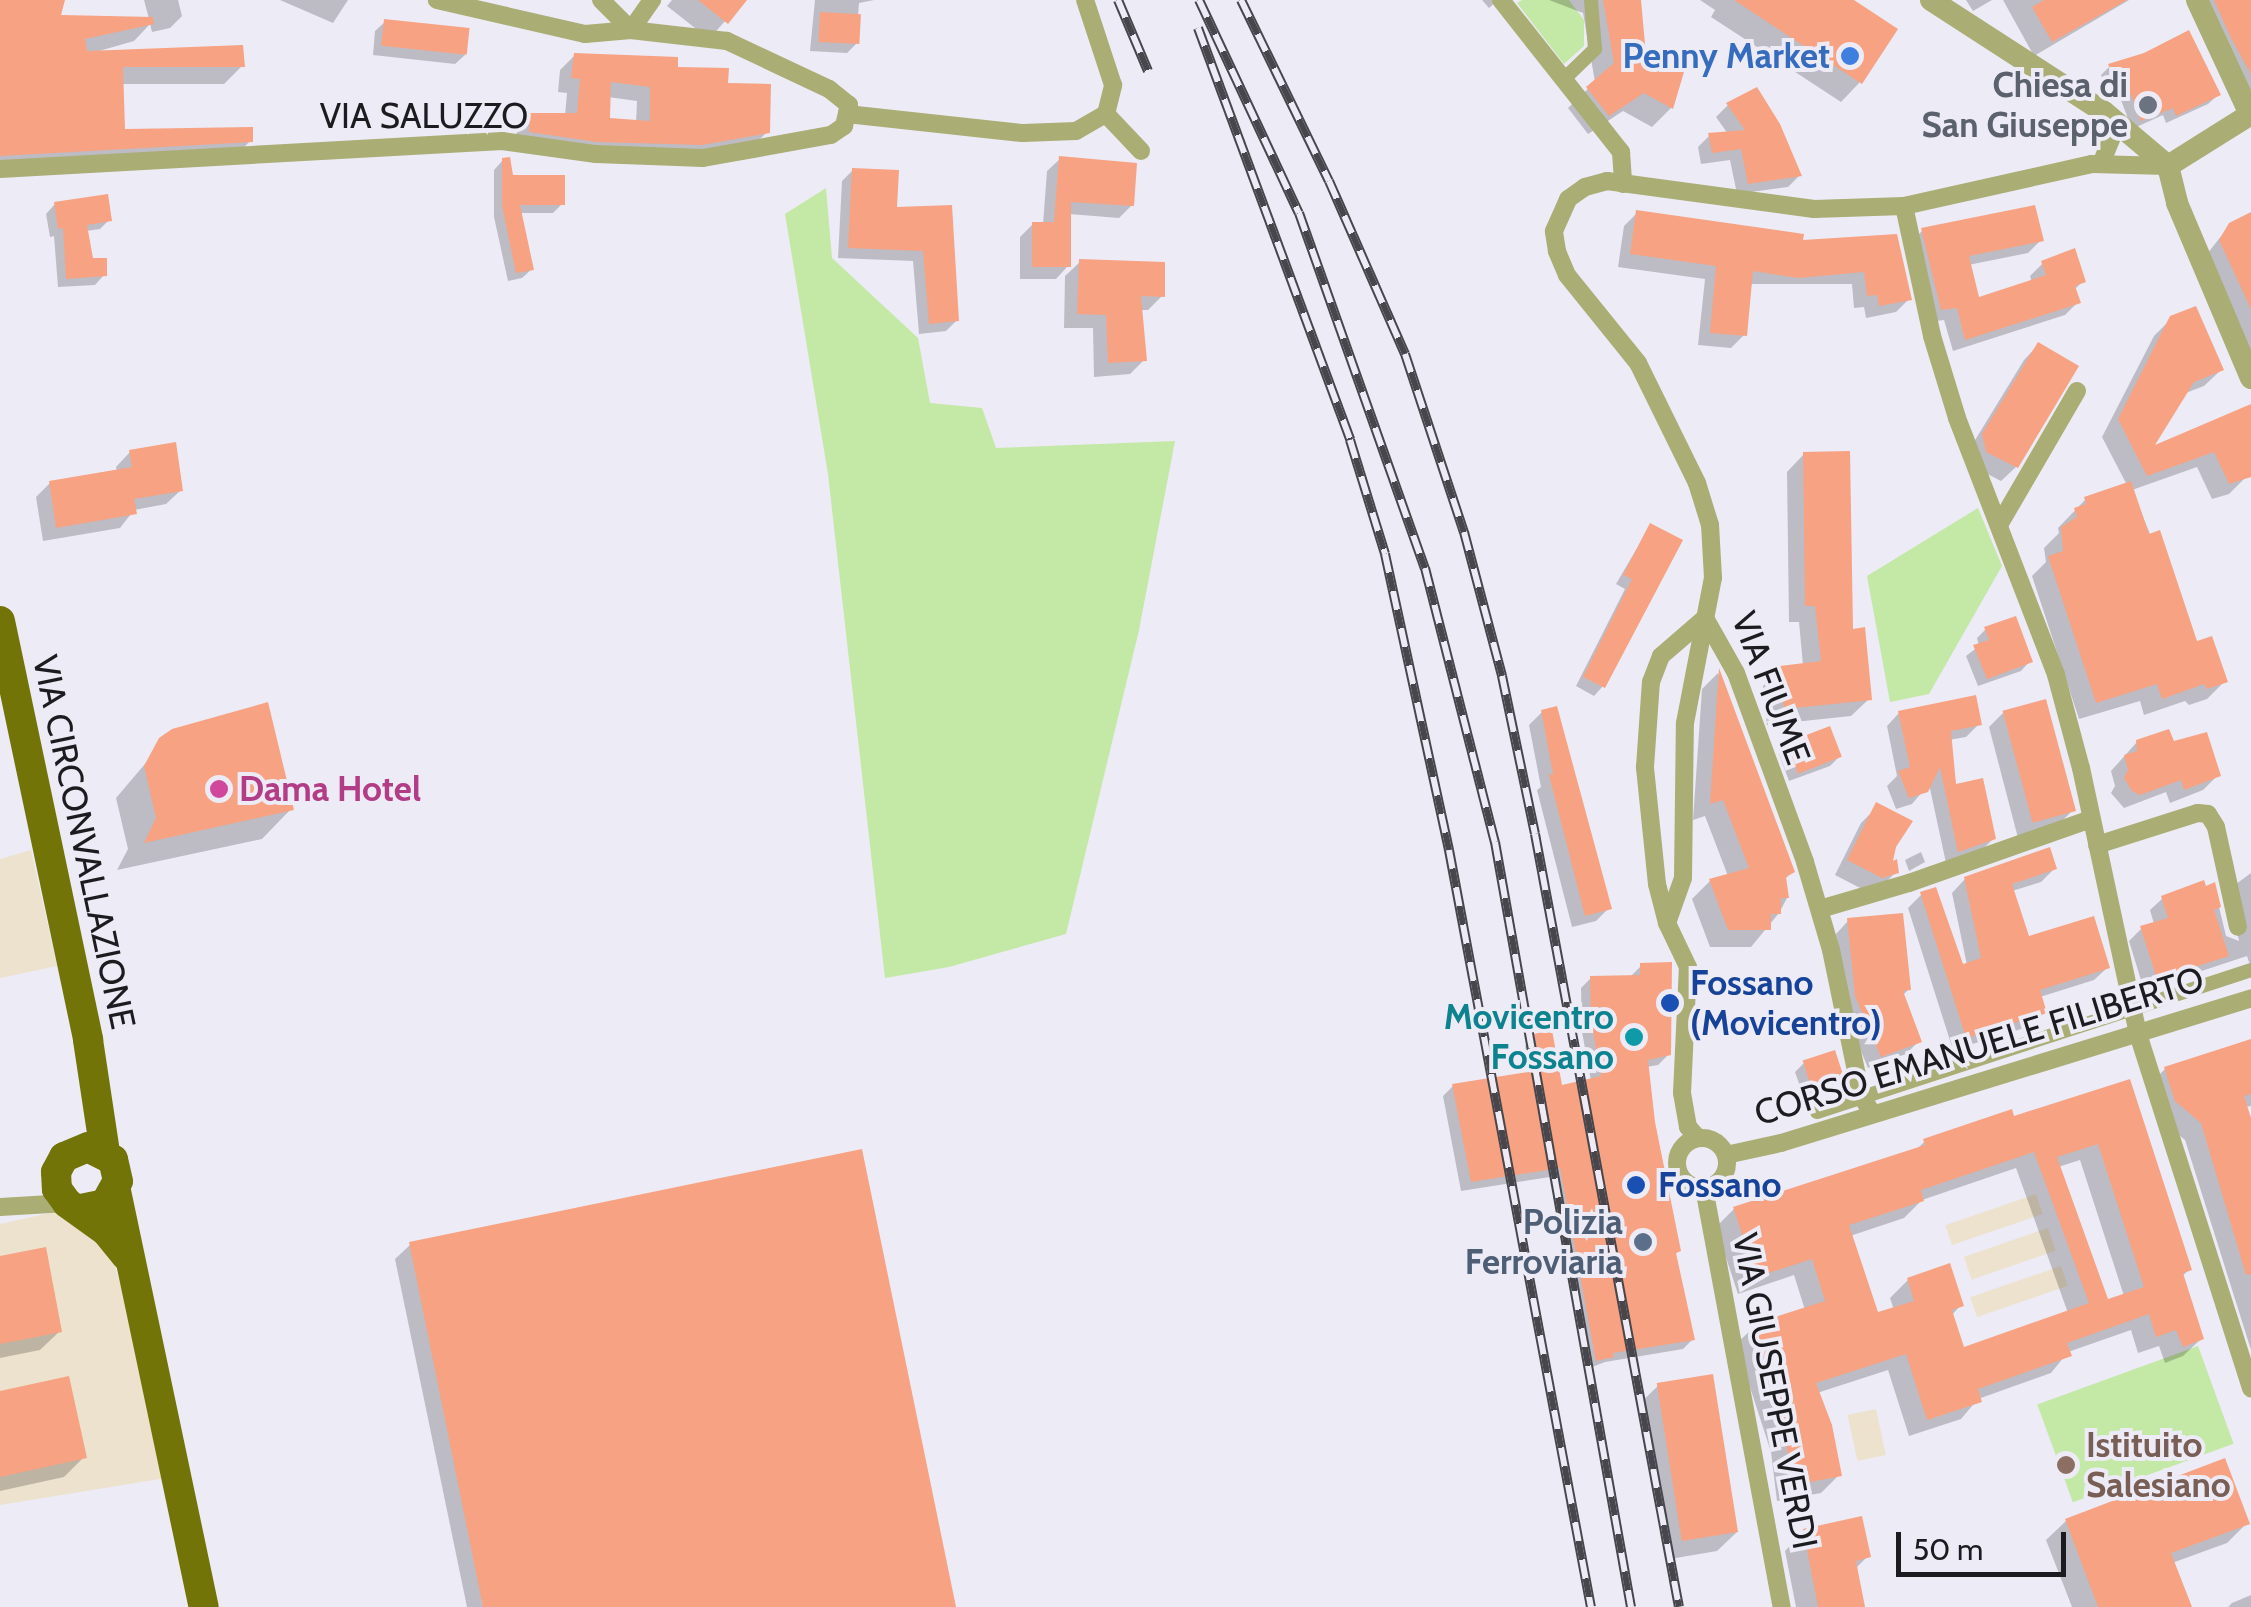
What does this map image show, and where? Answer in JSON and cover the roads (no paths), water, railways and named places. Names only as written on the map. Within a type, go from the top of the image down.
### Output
[{"type":"main road","name":"VIA CIRCONVALLAZIONE","points":[[0,621],[88,1040],[91,1080],[105,1152],[117,1170],[116,1191],[128,1258],[140,1294],[204,1607]]},
{"type":"main road","name":"VIA CIRCONVALLAZIONE","points":[[91,1080],[57,1189],[128,1258]]},
{"type":"main road","points":[[63,1162],[88,1146],[105,1152]]},
{"type":"main road","points":[[74,1206],[105,1204],[116,1191]]},
{"type":"street","points":[[437,0],[584,34],[630,30],[727,42],[830,89],[849,104],[845,120]]},
{"type":"street","points":[[602,0],[630,30]]},
{"type":"street","points":[[630,30],[652,0]]},
{"type":"street","points":[[1085,0],[1112,85],[1106,114],[1141,151]]},
{"type":"street","points":[[1563,80],[1595,49],[1591,0]]},
{"type":"street","points":[[1931,0],[2112,119],[2168,166],[2176,203],[2251,378]]},
{"type":"street","points":[[1506,2],[1621,152],[1624,184],[1814,209],[1904,206],[2101,164],[2168,166],[2251,114],[2197,0]]},
{"type":"street","name":"VIA SALUZZO","points":[[0,170],[502,141],[596,154],[703,158],[830,135],[845,120],[1024,133],[1076,131],[1106,114]]},
{"type":"street","points":[[2101,164],[2114,135],[2112,119]]},
{"type":"street","name":"VIA FIUME","points":[[1624,184],[1607,181],[1585,187],[1568,199],[1557,217],[1556,252],[1567,275],[1638,363],[1697,483],[1710,525],[1713,578],[1705,618],[1736,672],[1820,909],[1861,1095],[1872,1113]]},
{"type":"street","points":[[1904,206],[1936,353],[2056,676],[2098,844],[2138,1034],[2251,1388]]},
{"type":"street","points":[[1999,525],[2077,391]]},
{"type":"street","points":[[1667,923],[1683,878],[1685,723],[1705,618]]},
{"type":"street","points":[[1698,1138],[1683,1146],[1678,1170],[1688,1184],[1704,1188],[1722,1177],[1726,1156],[1718,1143],[1698,1138],[1688,1127],[1682,1093],[1688,967],[1667,923],[1649,839],[1645,766],[1651,682],[1661,656],[1705,618]]},
{"type":"street","points":[[2098,844],[2198,812],[2208,814],[2216,827],[2238,927]]},
{"type":"street","points":[[1820,909],[1909,883],[2091,819]]},
{"type":"street","name":"CORSO EMANUELE FILIBERTO","points":[[1817,1112],[2251,970]]},
{"type":"street","name":"CORSO EMANUELE FILIBERTO","points":[[1726,1156],[2251,998]]},
{"type":"street","points":[[4,1206],[63,1162]]},
{"type":"street","name":"VIA GIUSEPPE VERDI","points":[[1704,1188],[1782,1607]]},
{"type":"street","points":[[4,1206],[74,1206]]},
{"type":"railway","points":[[1118,0],[1148,71]]},
{"type":"railway","points":[[1199,0],[1299,213],[1425,568],[1495,842],[1631,1607]]},
{"type":"railway","points":[[1241,0],[1329,181],[1405,354],[1464,532],[1502,676],[1535,834],[1679,1607]]},
{"type":"railway","points":[[1198,28],[1350,440],[1385,554],[1449,850],[1591,1607]]},
{"type":"place","name":"Penny Market","points":[[1850,56]]},
{"type":"place","name":"Chiesa di San Giuseppe","points":[[2148,105]]},
{"type":"place","name":"Dama Hotel","points":[[219,789]]},
{"type":"place","name":"Fossano (Movicentro)","points":[[1670,1003]]},
{"type":"place","name":"Movicentro Fossano","points":[[1634,1037]]},
{"type":"place","name":"Fossano","points":[[1636,1185]]},
{"type":"place","name":"Polizia Ferroviaria","points":[[1643,1242]]},
{"type":"place","name":"Istituito Salesiano","points":[[2066,1465]]}]
